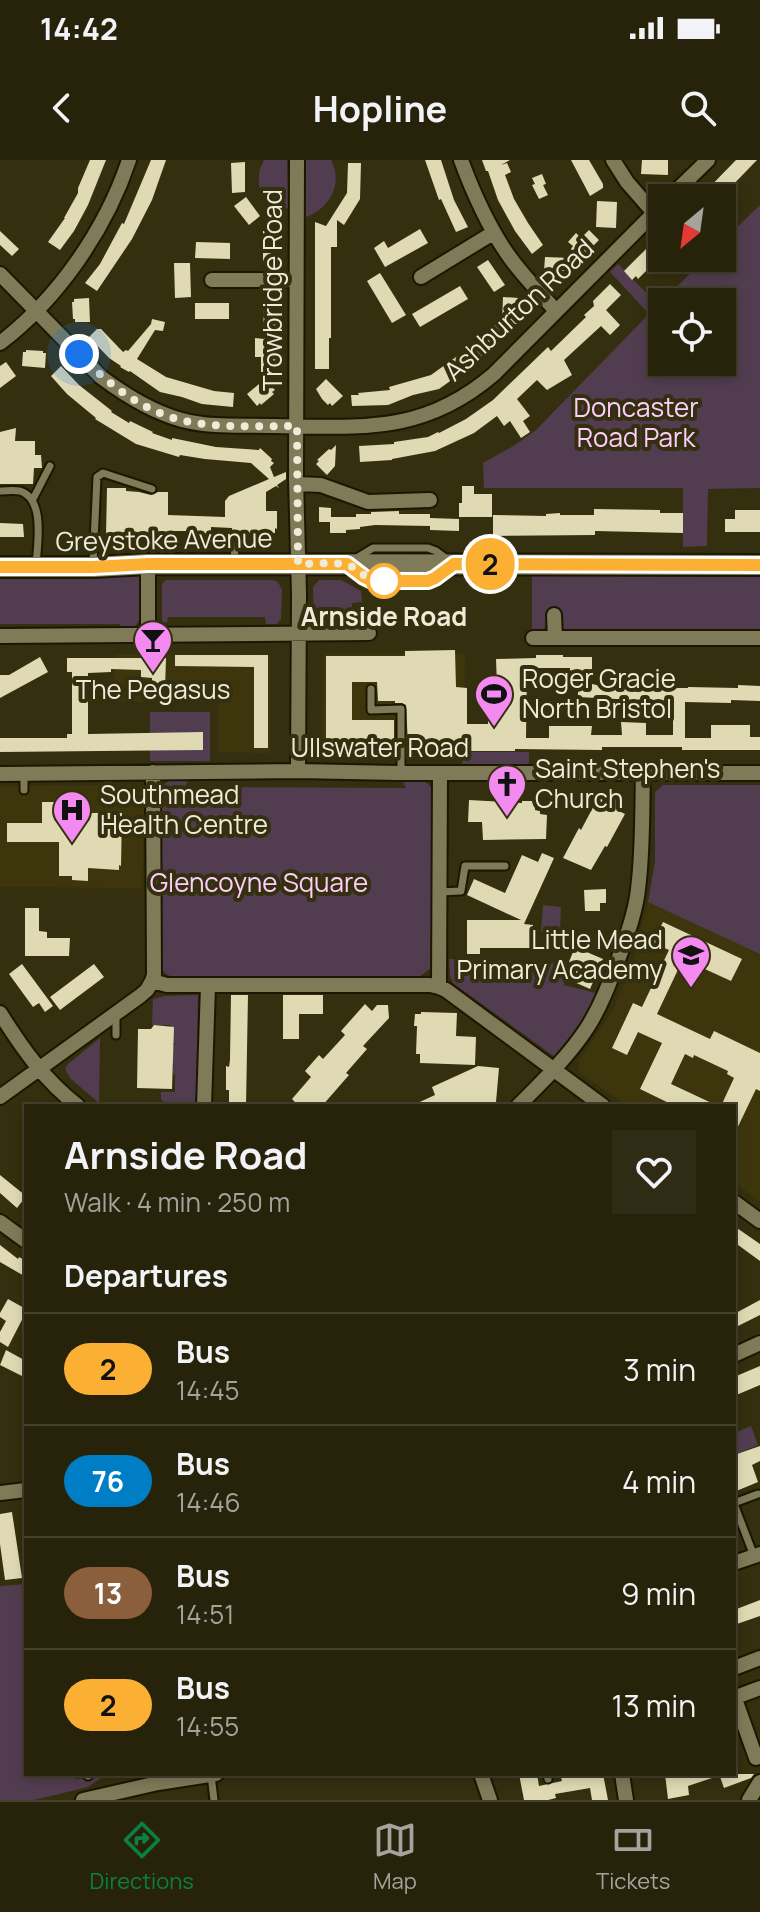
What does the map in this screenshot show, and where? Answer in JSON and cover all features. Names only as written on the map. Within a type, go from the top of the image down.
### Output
[{"type":"street","points":[[0,343],[23,324],[67,276],[88,246],[118,189],[129,160]]},
{"type":"street","name":"Trowbridge Road","points":[[297,160],[297,426],[293,480],[298,564]]},
{"type":"street","points":[[461,160],[493,233],[556,311]]},
{"type":"street","points":[[613,160],[627,182],[648,200]]},
{"type":"street","points":[[683,184],[708,160]]},
{"type":"street","name":"Ashburton Road","points":[[0,274],[101,377],[162,414],[198,424],[379,425],[434,412],[478,388],[648,219]]},
{"type":"street","points":[[421,277],[493,233]]},
{"type":"street","points":[[212,280],[296,280]]},
{"type":"street","points":[[293,480],[321,485],[368,502],[430,500]]},
{"type":"street","name":"Greystoke Avenue","points":[[0,567],[93,567],[234,555],[298,564],[760,565]]},
{"type":"street","points":[[148,564],[148,636]]},
{"type":"street","points":[[298,564],[298,771]]},
{"type":"street","points":[[554,615],[555,638]]},
{"type":"street","points":[[0,636],[369,633]]},
{"type":"street","points":[[533,638],[760,638]]},
{"type":"street","name":"Ullswater Road","points":[[0,774],[298,771],[760,773]]},
{"type":"street","points":[[0,1097],[116,1014],[147,990],[152,981],[153,772]]},
{"type":"street","points":[[520,1104],[554,1070],[587,1027],[630,927],[642,856],[643,772]]},
{"type":"street","points":[[439,987],[440,773]]},
{"type":"street","points":[[152,981],[167,985],[208,986],[439,987],[600,1104]]},
{"type":"street","points":[[204,1104],[208,986]]},
{"type":"street","points":[[0,1013],[40,1070],[76,1104]]},
{"type":"street","points":[[736,1203],[760,1221]]},
{"type":"street","points":[[0,1222],[24,1240]]},
{"type":"street","points":[[736,1354],[760,1343]]},
{"type":"street","points":[[0,1493],[24,1490]]},
{"type":"street","points":[[736,1562],[757,1555]]},
{"type":"street","points":[[736,1667],[760,1658]]},
{"type":"street","points":[[736,1697],[760,1688]]},
{"type":"street","points":[[736,1705],[741,1737],[759,1762]]},
{"type":"street","points":[[125,1776],[128,1790]]},
{"type":"street","points":[[83,1800],[202,1776]]},
{"type":"street","points":[[482,1776],[490,1800]]},
{"type":"street","points":[[622,1776],[626,1800]]},
{"type":"street","points":[[749,1800],[760,1782]]},
{"type":"lane","points":[[32,501],[50,466]]},
{"type":"lane","points":[[93,567],[97,477],[103,473],[152,489]]},
{"type":"lane","points":[[0,491],[23,492],[32,501],[38,519],[35,567]]},
{"type":"lane","points":[[371,689],[371,710],[401,709],[401,773]]},
{"type":"lane","points":[[24,774],[24,790]]},
{"type":"lane","points":[[439,892],[461,891],[465,866],[505,866]]},
{"type":"lane","points":[[116,1014],[116,1035]]},
{"type":"lane","points":[[736,1503],[758,1494]]},
{"type":"lane","points":[[736,1508],[757,1555]]},
{"type":"lane","points":[[213,1776],[214,1800]]},
{"type":"shaded area","points":[[114,654],[270,655],[270,753],[218,752],[218,702],[114,702]]},
{"type":"shaded area","points":[[324,654],[465,654],[465,751],[322,751]]},
{"type":"shaded area","name":"Southmead Health Centre","points":[[132,785],[144,796],[142,888],[0,887],[0,786]]},
{"type":"shaded area","name":"Little Mead Primary Academy","points":[[663,785],[760,785],[760,1201],[736,1184],[736,1104],[624,1104],[579,1072],[579,1061],[613,1010],[631,968],[655,862],[655,792]]},
{"type":"green space","points":[[264,160],[287,160],[288,208],[277,212],[260,189],[259,175]]},
{"type":"green space","points":[[306,160],[331,160],[336,178],[327,202],[304,218]]},
{"type":"green space","name":"Doncaster Road Park","points":[[760,205],[760,488],[708,489],[707,546],[683,547],[683,488],[484,488],[483,463],[536,430],[648,315],[648,376],[736,376],[736,288],[675,288],[692,272],[736,272],[736,228]]},
{"type":"green space","name":"Doncaster Road Park","points":[[618,264],[648,295],[648,313],[610,272]]},
{"type":"green space","points":[[0,574],[138,575],[142,579],[144,620],[140,619],[134,628],[122,628],[119,624],[0,624]]},
{"type":"green space","points":[[534,574],[760,574],[760,630],[568,631],[563,628],[562,611],[547,611],[542,632],[532,631]]},
{"type":"green space","points":[[166,580],[273,580],[282,590],[281,619],[277,624],[266,624],[265,617],[168,617],[167,623],[163,622],[162,584]]},
{"type":"green space","points":[[319,580],[341,580],[361,591],[362,602],[352,603],[352,622],[314,620],[313,587]]},
{"type":"green space","points":[[150,712],[210,712],[210,761],[150,761]]},
{"type":"green space","points":[[462,752],[529,752],[529,765],[462,766]]},
{"type":"green space","name":"Glencoyne Square","points":[[175,778],[189,778],[185,787],[406,788],[401,778],[426,783],[434,797],[431,968],[419,977],[172,977],[166,973],[160,964],[161,794],[165,784]]},
{"type":"green space","points":[[663,785],[760,785],[760,954],[648,902],[655,862],[655,792]]},
{"type":"green space","points":[[543,905],[561,907],[560,932],[541,932]]},
{"type":"green space","points":[[449,959],[564,964],[564,985],[596,993],[583,1020],[555,1057],[453,983]]},
{"type":"green space","points":[[198,995],[196,1104],[169,1104],[161,1100],[161,1092],[175,1092],[173,1045],[176,1043],[173,1043],[170,1025],[152,1025],[153,999]]},
{"type":"green space","points":[[100,1038],[99,1103],[70,1078],[65,1069]]},
{"type":"green space","points":[[751,1426],[758,1445],[736,1454],[736,1432]]},
{"type":"green space","points":[[24,1584],[24,1776],[103,1777],[88,1787],[34,1800],[0,1800],[0,1586]]},
{"type":"building","points":[[90,160],[106,160],[88,205],[60,250],[48,242],[78,193]]},
{"type":"building","points":[[151,160],[166,160],[152,200],[132,239],[97,291],[85,283],[124,224]]},
{"type":"building","points":[[425,160],[441,160],[454,200],[468,227],[456,232],[439,200]]},
{"type":"building","points":[[482,160],[510,160],[501,165],[507,163],[511,172],[505,175],[514,199],[543,245],[532,254],[498,200]]},
{"type":"building","points":[[571,160],[589,160],[603,188],[590,196]]},
{"type":"building","points":[[642,160],[668,160],[668,175],[641,174]]},
{"type":"building","points":[[736,160],[757,160],[734,184],[713,184]]},
{"type":"building","points":[[245,162],[245,192],[232,193],[231,163]]},
{"type":"building","points":[[348,163],[361,163],[360,199],[344,225],[337,220],[337,247],[331,247],[329,369],[315,369],[315,222],[326,226],[347,193]]},
{"type":"building","points":[[542,174],[548,195],[539,199],[532,178]]},
{"type":"building","points":[[246,197],[260,216],[249,225],[234,206]]},
{"type":"building","points":[[597,201],[617,202],[616,228],[596,227]]},
{"type":"building","points":[[420,229],[428,243],[385,267],[374,248],[384,241],[388,248]]},
{"type":"building","points":[[589,230],[599,240],[576,260],[571,249],[573,246],[568,242],[576,233],[581,238]]},
{"type":"building","points":[[0,231],[19,249],[12,256],[0,245]]},
{"type":"building","points":[[263,231],[276,231],[277,261],[263,261]]},
{"type":"building","points":[[196,242],[230,243],[230,259],[195,258]]},
{"type":"building","points":[[646,249],[648,269],[638,279],[636,276],[632,280],[624,271]]},
{"type":"building","points":[[545,257],[573,258],[573,271],[544,271]]},
{"type":"building","points":[[488,260],[505,285],[494,292],[477,267]]},
{"type":"building","points":[[174,263],[190,263],[191,297],[175,298]]},
{"type":"building","points":[[380,273],[406,315],[392,323],[367,281]]},
{"type":"building","points":[[610,284],[621,295],[606,310],[620,325],[610,335],[601,326],[564,360],[572,375],[547,390],[537,380],[517,399],[530,416],[523,421],[530,432],[521,438],[510,421],[504,426],[497,416],[474,433],[435,451],[392,460],[360,462],[359,446],[394,444],[428,437],[466,419],[493,400],[548,347],[551,351],[586,317],[584,315],[594,306],[593,301]]},
{"type":"building","points":[[460,286],[468,299],[420,327],[412,314]]},
{"type":"building","points":[[503,297],[519,298],[518,324],[502,323]]},
{"type":"building","points":[[89,298],[90,322],[75,322],[72,302],[74,299]]},
{"type":"building","points":[[263,300],[276,300],[275,376],[261,373],[261,357],[255,357],[255,338],[264,339]]},
{"type":"building","points":[[195,303],[229,303],[229,319],[195,319]]},
{"type":"building","points":[[152,319],[165,322],[163,331],[155,330],[137,359],[166,377],[214,391],[234,393],[233,407],[202,404],[160,392],[120,367],[89,337],[101,329],[123,352],[128,351]]},
{"type":"building","points":[[496,324],[505,334],[502,338],[439,389],[388,405],[352,406],[351,395],[390,390],[389,387],[431,375],[481,339]]},
{"type":"building","points":[[23,352],[46,353],[45,368],[22,366]]},
{"type":"building","points":[[6,362],[16,376],[0,388],[0,366]]},
{"type":"building","points":[[61,366],[111,412],[152,433],[172,440],[216,447],[260,448],[274,463],[270,467],[274,477],[286,472],[286,479],[277,485],[279,488],[276,486],[266,492],[266,511],[277,511],[275,533],[232,533],[232,528],[211,527],[211,535],[196,535],[196,531],[168,531],[168,537],[106,536],[107,488],[126,488],[126,491],[151,495],[168,492],[168,515],[225,517],[225,501],[229,496],[269,479],[251,463],[179,457],[136,444],[95,419],[67,394],[51,376]]},
{"type":"building","points":[[265,379],[275,390],[272,392],[274,394],[257,406],[247,394]]},
{"type":"building","points":[[326,379],[343,396],[332,406],[322,399],[316,389]]},
{"type":"building","points":[[16,428],[15,441],[35,441],[35,455],[41,455],[42,468],[34,468],[33,484],[0,484],[0,432]]},
{"type":"building","points":[[336,445],[335,466],[327,475],[316,464],[317,460]]},
{"type":"building","points":[[462,486],[474,486],[474,494],[492,494],[492,517],[459,517]]},
{"type":"building","points":[[319,507],[331,508],[331,517],[399,511],[399,514],[430,514],[430,518],[459,519],[459,531],[430,530],[430,526],[375,525],[346,530],[346,533],[330,533],[330,522],[319,522]]},
{"type":"building","points":[[594,509],[683,513],[683,533],[595,531],[595,535],[493,536],[493,515],[594,515]]},
{"type":"building","points":[[735,510],[760,510],[760,532],[725,532],[725,519],[735,519]]},
{"type":"building","points":[[0,523],[23,524],[24,537],[0,537]]},
{"type":"building","points":[[455,650],[456,687],[467,688],[467,724],[495,721],[495,714],[498,714],[496,659],[536,658],[536,655],[592,657],[592,684],[601,686],[760,686],[760,701],[685,702],[685,738],[711,738],[711,725],[750,725],[750,737],[760,737],[760,750],[602,747],[602,750],[462,751],[462,746],[408,745],[406,705],[395,701],[378,701],[377,682],[352,682],[352,720],[394,720],[394,748],[326,748],[326,656],[405,656],[405,651]],"holes":[[[527,668],[570,668],[570,679],[578,679],[578,697],[673,702],[673,735],[646,735],[646,723],[621,722],[622,735],[591,735],[592,726],[549,726],[549,738],[526,738]]]},
{"type":"building","points":[[175,655],[268,655],[268,748],[254,748],[254,667],[175,666]]},
{"type":"building","points":[[40,657],[48,672],[0,698],[0,675],[9,675]]},
{"type":"building","points":[[67,658],[166,658],[165,689],[152,688],[152,678],[141,677],[141,670],[111,669],[111,672],[88,673],[88,734],[203,732],[203,750],[0,752],[0,738],[67,738],[67,734],[72,734],[72,672],[67,672]]},
{"type":"building","points":[[609,793],[624,801],[619,811],[625,814],[591,870],[563,858],[599,796],[605,799]]},
{"type":"building","name":"Saint Stephen's Church","points":[[469,800],[535,801],[535,810],[547,815],[546,839],[483,840],[482,822],[468,822]]},
{"type":"building","points":[[42,802],[63,802],[63,810],[122,813],[119,870],[88,868],[88,881],[72,880],[72,876],[59,876],[59,842],[7,842],[7,823],[42,823]]},
{"type":"building","points":[[542,853],[554,858],[524,924],[533,925],[532,948],[480,948],[480,954],[467,954],[467,920],[521,920],[467,895],[474,879],[505,893],[522,855],[538,862]]},
{"type":"building","points":[[606,889],[606,903],[600,903],[600,911],[585,911],[584,890]]},
{"type":"building","points":[[25,908],[39,908],[39,931],[47,932],[47,938],[70,938],[69,956],[25,956]]},
{"type":"building","points":[[663,922],[742,959],[731,981],[683,959],[657,1014],[710,1039],[714,1031],[760,1053],[760,1091],[756,1089],[736,1131],[736,1104],[722,1104],[734,1078],[727,1074],[728,1071],[685,1054],[671,1084],[714,1104],[671,1104],[640,1089],[662,1043],[638,1032],[627,1055],[612,1048],[633,1003],[642,1007],[669,950],[653,943]]},
{"type":"building","points":[[575,947],[603,959],[590,989],[572,981],[579,966],[569,962]]},
{"type":"building","points":[[22,964],[53,1006],[45,1012],[39,1003],[33,1007],[9,974]]},
{"type":"building","points":[[94,964],[104,977],[60,1010],[50,997]]},
{"type":"building","points":[[231,995],[248,995],[246,1104],[229,1104],[226,1066],[229,1067]]},
{"type":"building","points":[[283,995],[323,995],[323,1014],[299,1014],[299,1039],[283,1039]]},
{"type":"building","points":[[365,1004],[372,1011],[377,1005],[388,1005],[389,1018],[363,1046],[367,1049],[324,1104],[297,1104],[292,1099],[311,1077],[305,1071],[319,1055],[323,1059],[345,1035],[341,1031]]},
{"type":"building","points":[[457,1013],[456,1036],[476,1037],[475,1065],[420,1063],[420,1054],[416,1054],[417,1026],[414,1026],[415,1014]]},
{"type":"building","points":[[154,1025],[174,1027],[172,1089],[137,1088],[138,1029],[151,1029]]},
{"type":"building","points":[[478,1066],[499,1068],[496,1102],[415,1104],[435,1095],[432,1087]]},
{"type":"building","points":[[0,1175],[24,1194],[24,1199],[17,1208],[0,1193]]},
{"type":"building","points":[[736,1227],[760,1244],[760,1261],[736,1243]]},
{"type":"building","points":[[0,1245],[18,1259],[24,1260],[24,1276],[0,1262]]},
{"type":"building","points":[[8,1299],[24,1308],[24,1316],[8,1347],[0,1342],[0,1332],[6,1321],[0,1313]]},
{"type":"building","points":[[760,1300],[760,1315],[736,1327],[736,1313]]},
{"type":"building","points":[[6,1350],[24,1360],[24,1377],[0,1365]]},
{"type":"building","points":[[760,1366],[760,1385],[736,1395],[736,1376]]},
{"type":"building","points":[[760,1446],[760,1461],[752,1465],[758,1482],[736,1491],[736,1454]]},
{"type":"building","points":[[12,1512],[22,1578],[5,1580],[0,1514]]},
{"type":"building","points":[[760,1600],[760,1616],[736,1624],[736,1609]]},
{"type":"building","points":[[754,1774],[751,1778],[724,1788],[720,1776]]},
{"type":"building","points":[[519,1776],[537,1776],[539,1786],[562,1781],[561,1776],[603,1776],[608,1800],[592,1800],[590,1788],[555,1794],[556,1798],[548,1800],[524,1800]]},
{"type":"building","points":[[665,1776],[718,1776],[688,1786],[689,1795],[668,1799]]},
{"type":"bus line","name":"2","points":[[0,567],[347,564],[372,581],[428,581],[454,564],[760,565]]},
{"type":"place","name":"Arnside Road","points":[[384,581]]},
{"type":"place","name":"The Pegasus","points":[[153,674]]},
{"type":"place","name":"Roger Gracie North Bristol","points":[[494,728]]},
{"type":"place","name":"Saint Stephen's Church","points":[[507,818]]},
{"type":"place","name":"Southmead Health Centre","points":[[72,844]]},
{"type":"place","name":"Little Mead Primary Academy","points":[[691,989]]},
{"type":"route","points":[[79,354],[118,390],[162,414],[182,421],[297,426],[298,564],[347,564],[372,581],[384,581]]}]
